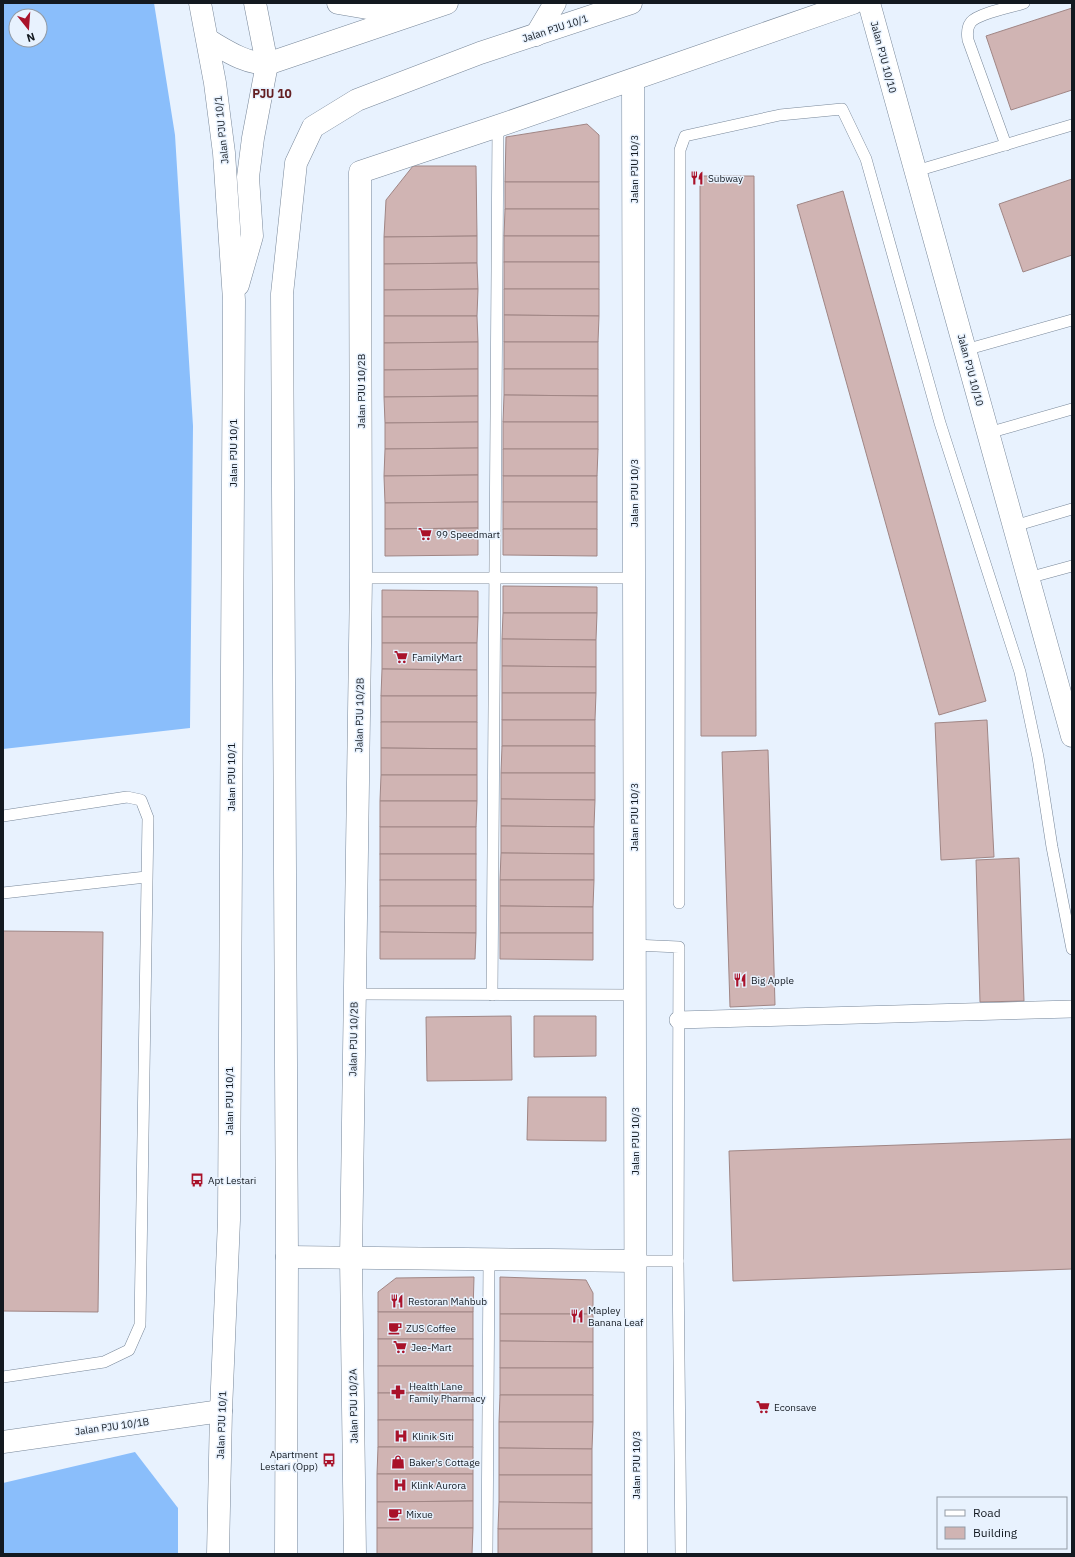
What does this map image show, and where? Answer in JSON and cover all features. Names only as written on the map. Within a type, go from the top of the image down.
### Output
[{"type":"street","name":"Jalan PJU 10/1","points":[[200,3],[208,40],[224,153],[234,300],[229,1220],[221,1411],[218,1554]]},
{"type":"street","points":[[234,300],[252,236],[248,177],[253,138],[267,64],[255,3]]},
{"type":"street","points":[[338,3],[411,15]]},
{"type":"street","points":[[208,40],[242,59],[267,64],[447,3]]},
{"type":"street","points":[[536,35],[555,3]]},
{"type":"street","name":"Jalan PJU 10/1","points":[[287,1256],[282,294],[296,163],[313,127],[357,100],[480,52],[631,3]]},
{"type":"street","points":[[498,126],[852,3]]},
{"type":"street","name":"Jalan PJU 10/10","points":[[869,3],[1028,578],[1066,687],[1072,736]]},
{"type":"street","name":"Jalan PJU 10/3","points":[[633,80],[636,1554]]},
{"type":"street","name":"Jalan PJU 10/2B","points":[[351,1258],[361,578],[360,172],[498,126]]},
{"type":"street","points":[[678,1020],[1072,1009]]},
{"type":"street","points":[[286,1554],[287,1256],[636,1261]]},
{"type":"street","name":"Jalan PJU 10/2A","points":[[351,1258],[355,1554]]},
{"type":"street","name":"Jalan PJU 10/1B","points":[[3,1442],[221,1411]]},
{"type":"lane","points":[[1006,145],[968,40],[967,30],[971,22],[979,17],[1024,3]]},
{"type":"lane","points":[[679,903],[680,150],[686,136],[780,115],[842,109],[866,159],[940,423],[1020,672],[1038,757],[1052,847],[1072,949]]},
{"type":"lane","points":[[916,171],[1072,125]]},
{"type":"lane","points":[[492,994],[498,126]]},
{"type":"lane","points":[[965,350],[1072,320]]},
{"type":"lane","points":[[988,433],[1072,409]]},
{"type":"lane","points":[[1014,526],[1072,509]]},
{"type":"lane","points":[[1028,578],[1072,566]]},
{"type":"lane","points":[[361,578],[634,578]]},
{"type":"lane","points":[[3,816],[127,797],[141,800],[148,818],[140,1325],[129,1350],[104,1362],[3,1377]]},
{"type":"lane","points":[[3,893],[146,877]]},
{"type":"lane","points":[[634,945],[679,947],[678,1261],[681,1554]]},
{"type":"lane","points":[[354,994],[634,995]]},
{"type":"lane","points":[[487,1554],[489,1259]]},
{"type":"lane","points":[[636,1261],[678,1261]]},
{"type":"shaded area","points":[[3,3],[154,3],[175,135],[193,426],[190,728],[3,749]]},
{"type":"shaded area","points":[[135,1452],[178,1508],[178,1554],[3,1554],[3,1483]]},
{"type":"building","points":[[1072,8],[1072,90],[1011,110],[986,36]]},
{"type":"building","points":[[587,124],[599,135],[599,182],[505,182],[506,137]]},
{"type":"building","points":[[413,166],[476,166],[477,236],[384,237],[386,200]]},
{"type":"building","points":[[700,176],[754,176],[756,736],[701,736]]},
{"type":"building","points":[[1072,179],[1072,255],[1023,272],[999,204]]},
{"type":"building","points":[[505,182],[599,182],[599,209],[505,209]]},
{"type":"building","points":[[843,191],[986,701],[939,715],[797,205]]},
{"type":"building","points":[[505,209],[599,209],[599,236],[504,236]]},
{"type":"building","points":[[477,236],[477,263],[384,264],[384,237]]},
{"type":"building","points":[[504,236],[599,236],[599,262],[504,262]]},
{"type":"building","points":[[504,262],[599,262],[599,289],[504,289]]},
{"type":"building","points":[[477,263],[478,289],[384,290],[384,264]]},
{"type":"building","points":[[478,289],[477,316],[384,316],[384,290]]},
{"type":"building","points":[[504,289],[599,289],[599,316],[504,315]]},
{"type":"building","points":[[504,315],[599,316],[598,342],[504,342]]},
{"type":"building","points":[[384,316],[477,316],[478,342],[384,343]]},
{"type":"building","points":[[478,342],[478,369],[384,370],[384,343]]},
{"type":"building","points":[[504,342],[598,342],[598,369],[504,369]]},
{"type":"building","points":[[478,369],[478,396],[384,397],[384,370]]},
{"type":"building","points":[[504,369],[598,369],[598,396],[504,395]]},
{"type":"building","points":[[504,395],[598,396],[598,422],[503,422]]},
{"type":"building","points":[[478,396],[478,422],[385,423],[384,397]]},
{"type":"building","points":[[478,422],[478,448],[385,449],[385,423]]},
{"type":"building","points":[[503,422],[598,422],[598,449],[503,449]]},
{"type":"building","points":[[478,448],[478,475],[384,476],[385,449]]},
{"type":"building","points":[[503,449],[598,449],[597,476],[503,476]]},
{"type":"building","points":[[478,475],[478,502],[385,503],[384,476]]},
{"type":"building","points":[[503,476],[597,476],[597,502],[503,502]]},
{"type":"building","points":[[478,502],[478,528],[385,529],[385,503]]},
{"type":"building","points":[[503,502],[597,502],[597,529],[503,529]]},
{"type":"building","points":[[478,528],[478,555],[385,556],[385,529]]},
{"type":"building","points":[[503,529],[597,529],[597,556],[503,555]]},
{"type":"building","points":[[503,586],[597,587],[597,613],[503,613]]},
{"type":"building","points":[[382,590],[478,591],[478,617],[382,617]]},
{"type":"building","points":[[503,613],[597,613],[596,640],[502,639]]},
{"type":"building","points":[[382,617],[478,617],[477,643],[382,643]]},
{"type":"building","points":[[502,639],[596,640],[596,667],[502,666]]},
{"type":"building","points":[[382,643],[477,643],[477,670],[382,669]]},
{"type":"building","points":[[502,666],[596,667],[596,693],[502,693]]},
{"type":"building","points":[[382,669],[477,670],[477,696],[381,696]]},
{"type":"building","points":[[502,693],[596,693],[595,720],[502,720]]},
{"type":"building","points":[[381,696],[477,696],[477,722],[381,722]]},
{"type":"building","points":[[502,720],[595,720],[595,746],[502,746]]},
{"type":"building","points":[[987,720],[994,857],[941,860],[935,723]]},
{"type":"building","points":[[381,722],[477,722],[477,749],[381,748]]},
{"type":"building","points":[[502,746],[595,746],[595,773],[501,773]]},
{"type":"building","points":[[381,748],[477,749],[477,775],[381,775]]},
{"type":"building","points":[[768,750],[775,1005],[730,1007],[722,752]]},
{"type":"building","points":[[501,773],[595,773],[595,800],[501,799]]},
{"type":"building","points":[[381,775],[477,775],[477,801],[380,801]]},
{"type":"building","points":[[501,799],[595,800],[594,827],[501,826]]},
{"type":"building","points":[[380,801],[477,801],[476,827],[380,827]]},
{"type":"building","points":[[501,826],[594,827],[594,854],[501,853]]},
{"type":"building","points":[[380,827],[476,827],[476,854],[380,854]]},
{"type":"building","points":[[501,853],[594,854],[594,880],[500,880]]},
{"type":"building","points":[[380,854],[476,854],[476,880],[380,880]]},
{"type":"building","points":[[1019,858],[1024,1001],[980,1002],[976,860]]},
{"type":"building","points":[[380,880],[476,880],[476,906],[380,906]]},
{"type":"building","points":[[500,880],[594,880],[593,907],[500,906]]},
{"type":"building","points":[[380,906],[476,906],[476,933],[380,932]]},
{"type":"building","points":[[500,906],[593,907],[593,933],[500,933]]},
{"type":"building","points":[[3,931],[103,932],[98,1312],[3,1311]]},
{"type":"building","points":[[380,932],[476,933],[475,959],[380,959]]},
{"type":"building","points":[[500,933],[593,933],[593,960],[500,959]]},
{"type":"building","points":[[511,1016],[512,1080],[427,1081],[426,1017]]},
{"type":"building","points":[[534,1016],[596,1016],[596,1056],[534,1057]]},
{"type":"building","points":[[528,1097],[606,1097],[606,1141],[527,1140]]},
{"type":"building","points":[[1072,1139],[1072,1269],[733,1281],[729,1151]]},
{"type":"building","points":[[474,1277],[473,1312],[378,1312],[378,1292],[396,1278]]},
{"type":"building","points":[[500,1277],[586,1280],[593,1293],[593,1314],[500,1314]]},
{"type":"building","points":[[378,1312],[473,1312],[473,1339],[378,1339]]},
{"type":"building","points":[[500,1314],[593,1314],[593,1342],[500,1341]]},
{"type":"building","points":[[378,1339],[473,1339],[473,1366],[378,1366]]},
{"type":"building","points":[[500,1341],[593,1342],[593,1368],[500,1368]]},
{"type":"building","points":[[378,1366],[473,1366],[473,1393],[378,1393]]},
{"type":"building","points":[[500,1368],[593,1368],[593,1395],[500,1395]]},
{"type":"building","points":[[378,1393],[473,1393],[473,1420],[378,1420]]},
{"type":"building","points":[[500,1395],[593,1395],[593,1422],[499,1422]]},
{"type":"building","points":[[378,1420],[473,1420],[473,1447],[378,1447]]},
{"type":"building","points":[[499,1422],[593,1422],[592,1449],[499,1448]]},
{"type":"building","points":[[378,1447],[473,1447],[473,1474],[377,1474]]},
{"type":"building","points":[[499,1448],[592,1449],[592,1475],[499,1475]]},
{"type":"building","points":[[377,1474],[473,1474],[473,1501],[377,1502]]},
{"type":"building","points":[[499,1475],[592,1475],[592,1503],[499,1502]]},
{"type":"building","points":[[473,1501],[473,1528],[377,1528],[377,1502]]},
{"type":"building","points":[[499,1502],[592,1503],[592,1529],[498,1529]]},
{"type":"building","points":[[377,1528],[473,1528],[472,1554],[377,1554]]},
{"type":"building","points":[[498,1529],[592,1529],[592,1554],[498,1554]]},
{"type":"place","name":"Subway","points":[[697,178]]},
{"type":"place","name":"99 Speedmart","points":[[425,534]]},
{"type":"place","name":"FamilyMart","points":[[401,657]]},
{"type":"place","name":"Big Apple","points":[[740,980]]},
{"type":"place","name":"Apt Lestari","points":[[197,1180]]},
{"type":"place","name":"Restoran Mahbub","points":[[397,1301]]},
{"type":"place","name":"Mapley Banana Leaf","points":[[577,1316]]},
{"type":"place","name":"ZUS Coffee","points":[[395,1328]]},
{"type":"place","name":"Jee-Mart","points":[[400,1347]]},
{"type":"place","name":"Health Lane Family Pharmacy","points":[[398,1392]]},
{"type":"place","name":"Econsave","points":[[763,1407]]},
{"type":"place","name":"Klinik Siti","points":[[401,1436]]},
{"type":"place","name":"Apartment Lestari (Opp)","points":[[329,1460]]},
{"type":"place","name":"Baker's Cottage","points":[[398,1462]]},
{"type":"place","name":"Klink Aurora","points":[[400,1485]]},
{"type":"place","name":"Mixue","points":[[395,1514]]},
{"type":"district","name":"PJU 10","points":[[272,94]]}]
